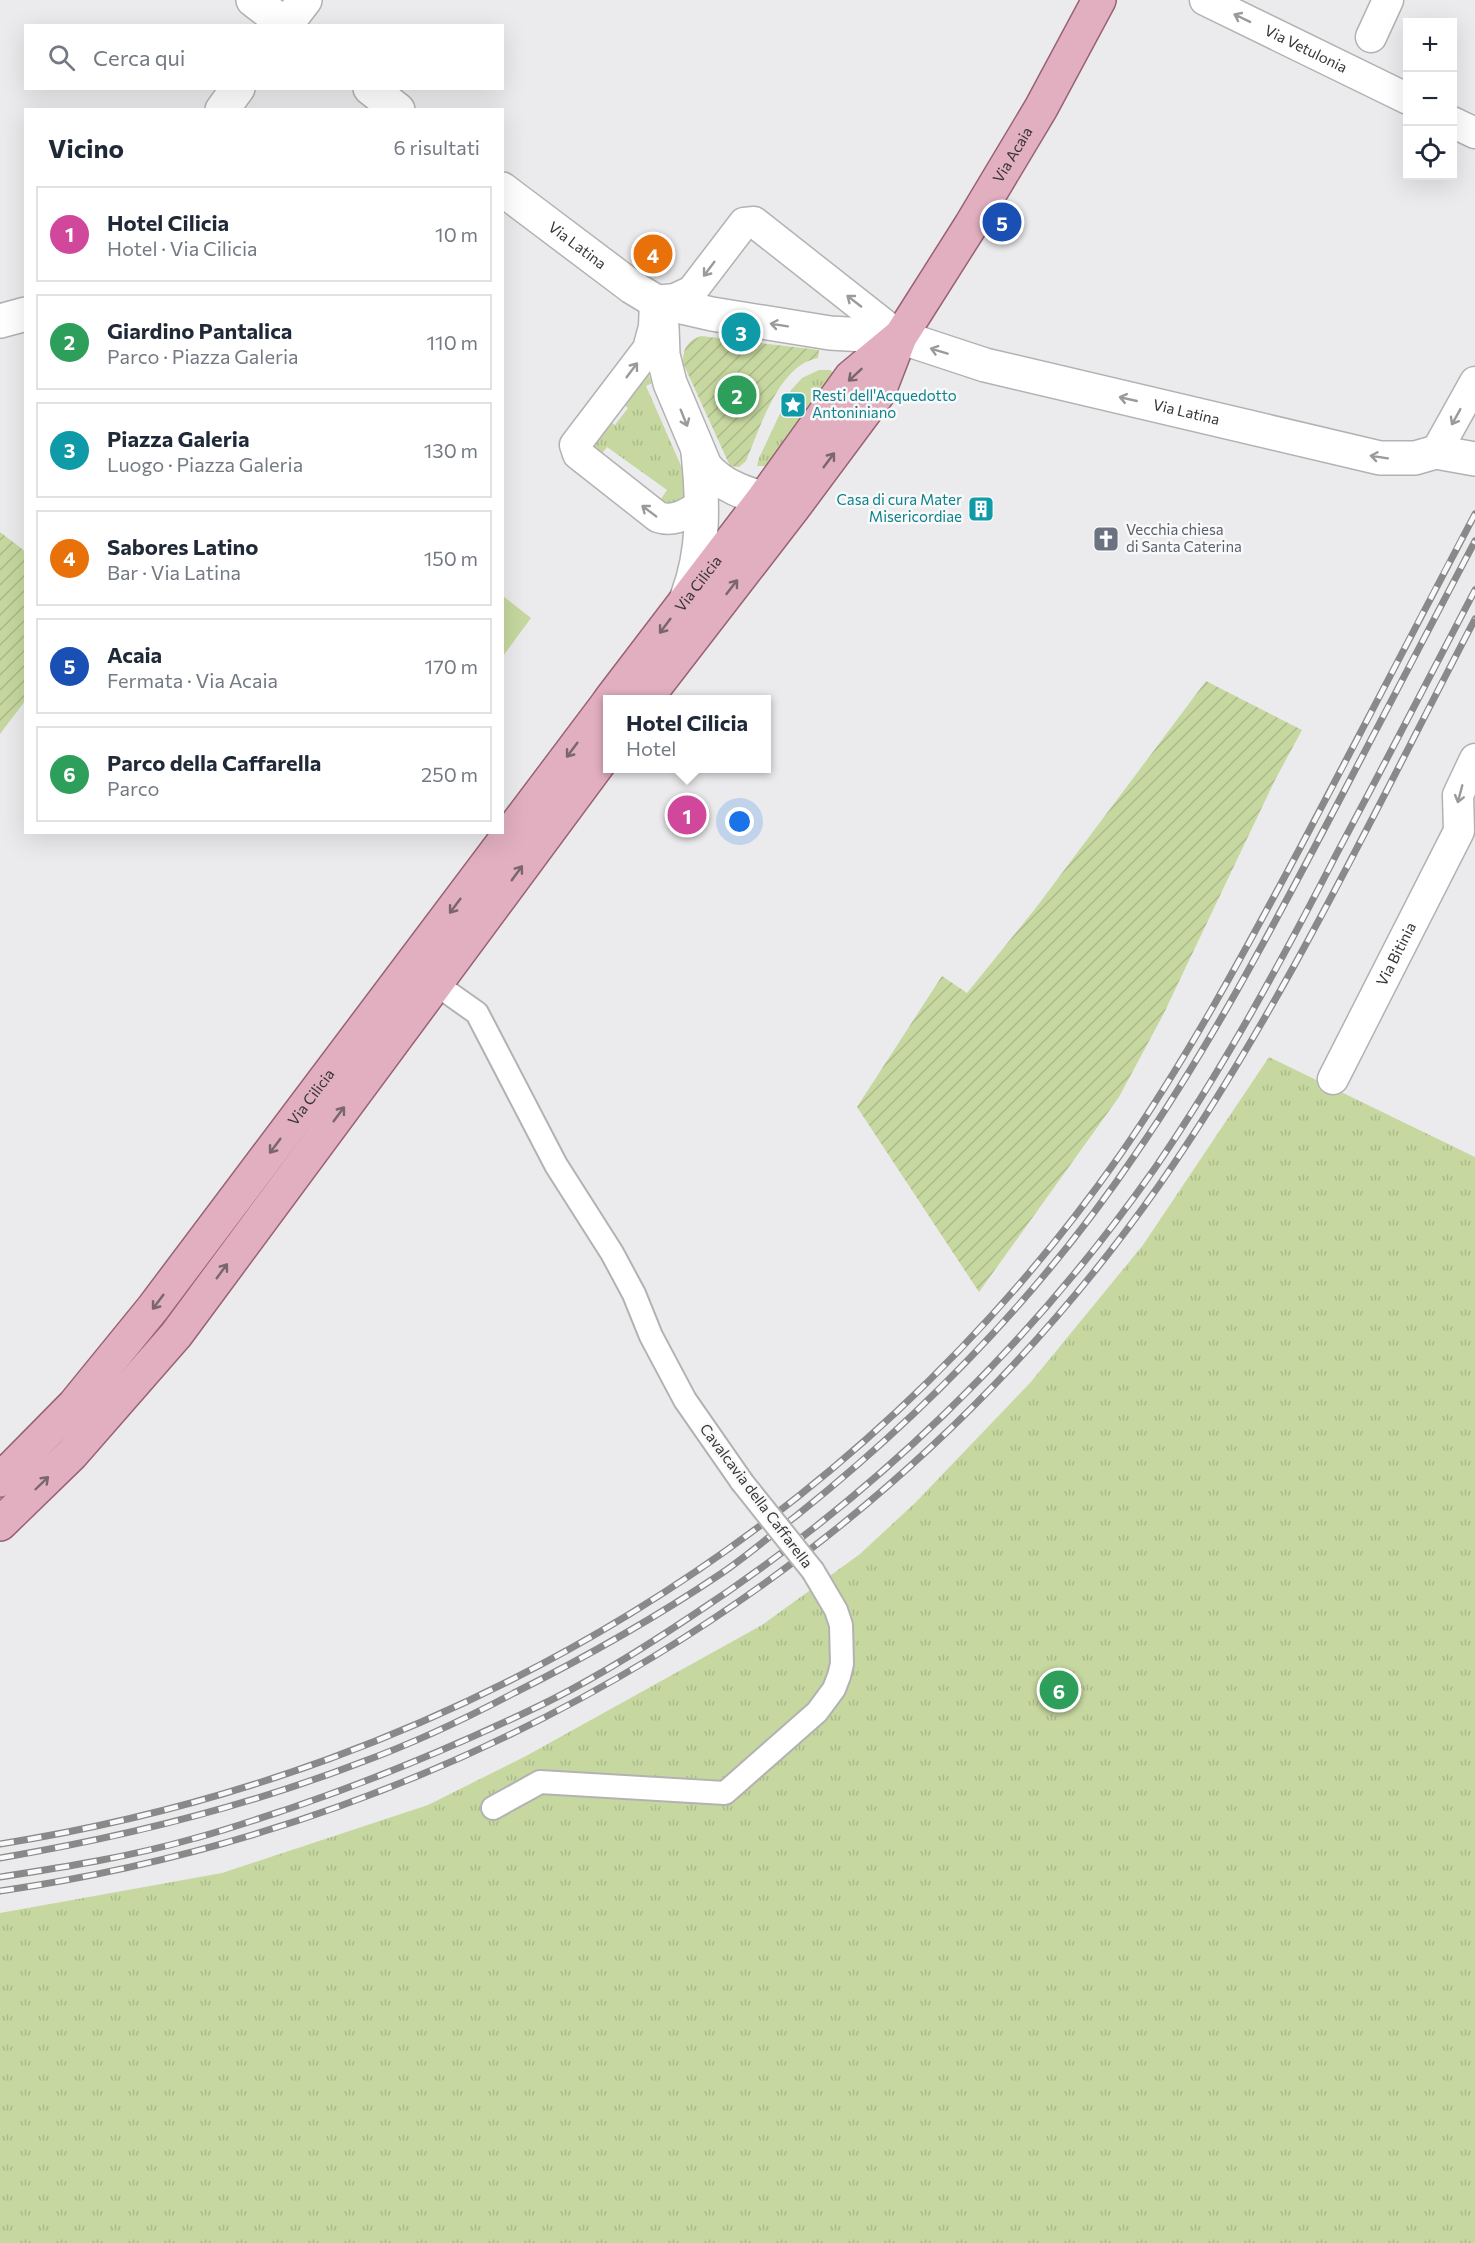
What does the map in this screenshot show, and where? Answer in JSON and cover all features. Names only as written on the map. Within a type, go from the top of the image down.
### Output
[{"type":"main road","name":"Via Acaia","points":[[900,337],[1041,108],[1100,0]]},
{"type":"main road","name":"Via Cilicia","points":[[648,695],[779,503],[786,469],[851,377],[900,337]]},
{"type":"main road","points":[[779,503],[878,393],[900,337]]},
{"type":"main road","name":"Via Cilicia","points":[[614,695],[687,597],[779,503]]},
{"type":"main road","name":"Via Cilicia","points":[[0,1480],[74,1405],[153,1308],[603,709]]},
{"type":"main road","points":[[0,1524],[72,1454],[176,1335],[603,758]]},
{"type":"street","points":[[253,0],[291,19]]},
{"type":"street","name":"Via Vetulonia","points":[[1205,0],[1403,97]]},
{"type":"street","points":[[1371,37],[1388,0]]},
{"type":"street","points":[[223,108],[237,90]]},
{"type":"street","points":[[373,90],[395,108]]},
{"type":"street","points":[[1457,124],[1475,133]]},
{"type":"street","name":"Via Latina","points":[[504,191],[632,287],[655,301],[712,314],[830,333],[900,337],[985,365],[1380,458],[1454,455]]},
{"type":"street","points":[[655,301],[675,299],[692,291],[744,223],[754,222],[900,337]]},
{"type":"street","points":[[655,301],[662,327],[663,355],[670,383],[705,466],[714,477],[726,485],[779,503]]},
{"type":"street","points":[[655,301],[654,327],[648,349],[575,445],[578,454],[658,517],[668,520],[678,518],[702,504]]},
{"type":"street","points":[[0,321],[24,315]]},
{"type":"street","points":[[1454,455],[1475,382]]},
{"type":"street","points":[[687,597],[696,575],[699,555],[702,504],[698,452]]},
{"type":"street","name":"Via Bitinia","points":[[1333,1079],[1469,830],[1458,795],[1475,759]]},
{"type":"street","name":"Cavalcavia della Caffarella","points":[[436,984],[477,1013],[556,1165],[612,1253],[634,1294],[651,1336],[685,1400],[742,1482],[813,1571],[836,1610],[841,1625],[842,1664],[834,1689],[817,1712],[725,1793],[540,1782],[493,1808]]},
{"type":"green space","points":[[701,336],[819,350],[818,358],[804,363],[781,385],[764,416],[746,461],[739,467],[730,466],[683,363],[687,346],[692,340]]},
{"type":"green space","points":[[819,370],[830,370],[836,375],[771,461],[765,466],[757,466],[791,390],[802,378]]},
{"type":"green space","points":[[648,374],[652,383],[646,386],[693,493],[683,504],[657,505],[667,490],[607,447],[597,460],[591,455],[591,441],[608,420],[615,425],[628,408],[621,402]]},
{"type":"green space","points":[[0,532],[24,550],[24,702],[0,734]]},
{"type":"green space","points":[[504,597],[531,618],[504,655]]},
{"type":"green space","points":[[1206,681],[1302,730],[1275,780],[1163,1015],[1119,1097],[979,1292],[857,1107],[942,976],[967,993],[1035,909]]},
{"type":"green space","points":[[1269,1057],[1475,1157],[1475,2243],[0,2243],[0,1913],[222,1873],[428,1805],[526,1756],[762,1625],[860,1554],[916,1502],[1030,1383],[1143,1245]]},
{"type":"railway","points":[[0,1844],[167,1809],[328,1759],[483,1694],[630,1613],[769,1519],[897,1411],[1015,1289],[1120,1155],[1145,1118],[1192,1042],[1258,926],[1475,514]]},
{"type":"railway","points":[[0,1858],[138,1830],[229,1807],[362,1762],[458,1721],[594,1651],[722,1573],[796,1516],[891,1435],[937,1392],[1023,1300],[1101,1203],[1164,1112],[1262,946],[1475,541]]},
{"type":"railway","points":[[0,1877],[121,1856],[230,1828],[323,1797],[447,1748],[509,1720],[597,1675],[690,1617],[757,1571],[822,1522],[884,1470],[944,1415],[1055,1297],[1107,1234],[1180,1131],[1228,1054],[1272,975],[1475,590]]},
{"type":"railway","points":[[0,1891],[172,1857],[339,1806],[500,1739],[653,1657],[796,1560],[930,1448],[1051,1323],[1160,1184],[1205,1117],[1247,1048],[1326,907],[1475,619]]},
{"type":"place","name":"Acaia","points":[[1002,222]]},
{"type":"place","name":"Sabores Latino","points":[[653,254]]},
{"type":"place","name":"Piazza Galeria","points":[[741,332]]},
{"type":"place","name":"Giardino Pantalica","points":[[737,395]]},
{"type":"place","name":"Resti dell'Acquedotto Antoniniano","points":[[793,405]]},
{"type":"place","name":"Casa di cura Mater Misericordiae","points":[[981,509]]},
{"type":"place","name":"Vecchia chiesa di Santa Caterina","points":[[1106,539]]},
{"type":"place","name":"Hotel Cilicia","points":[[687,815]]},
{"type":"place","name":"Parco della Caffarella","points":[[1059,1690]]}]
